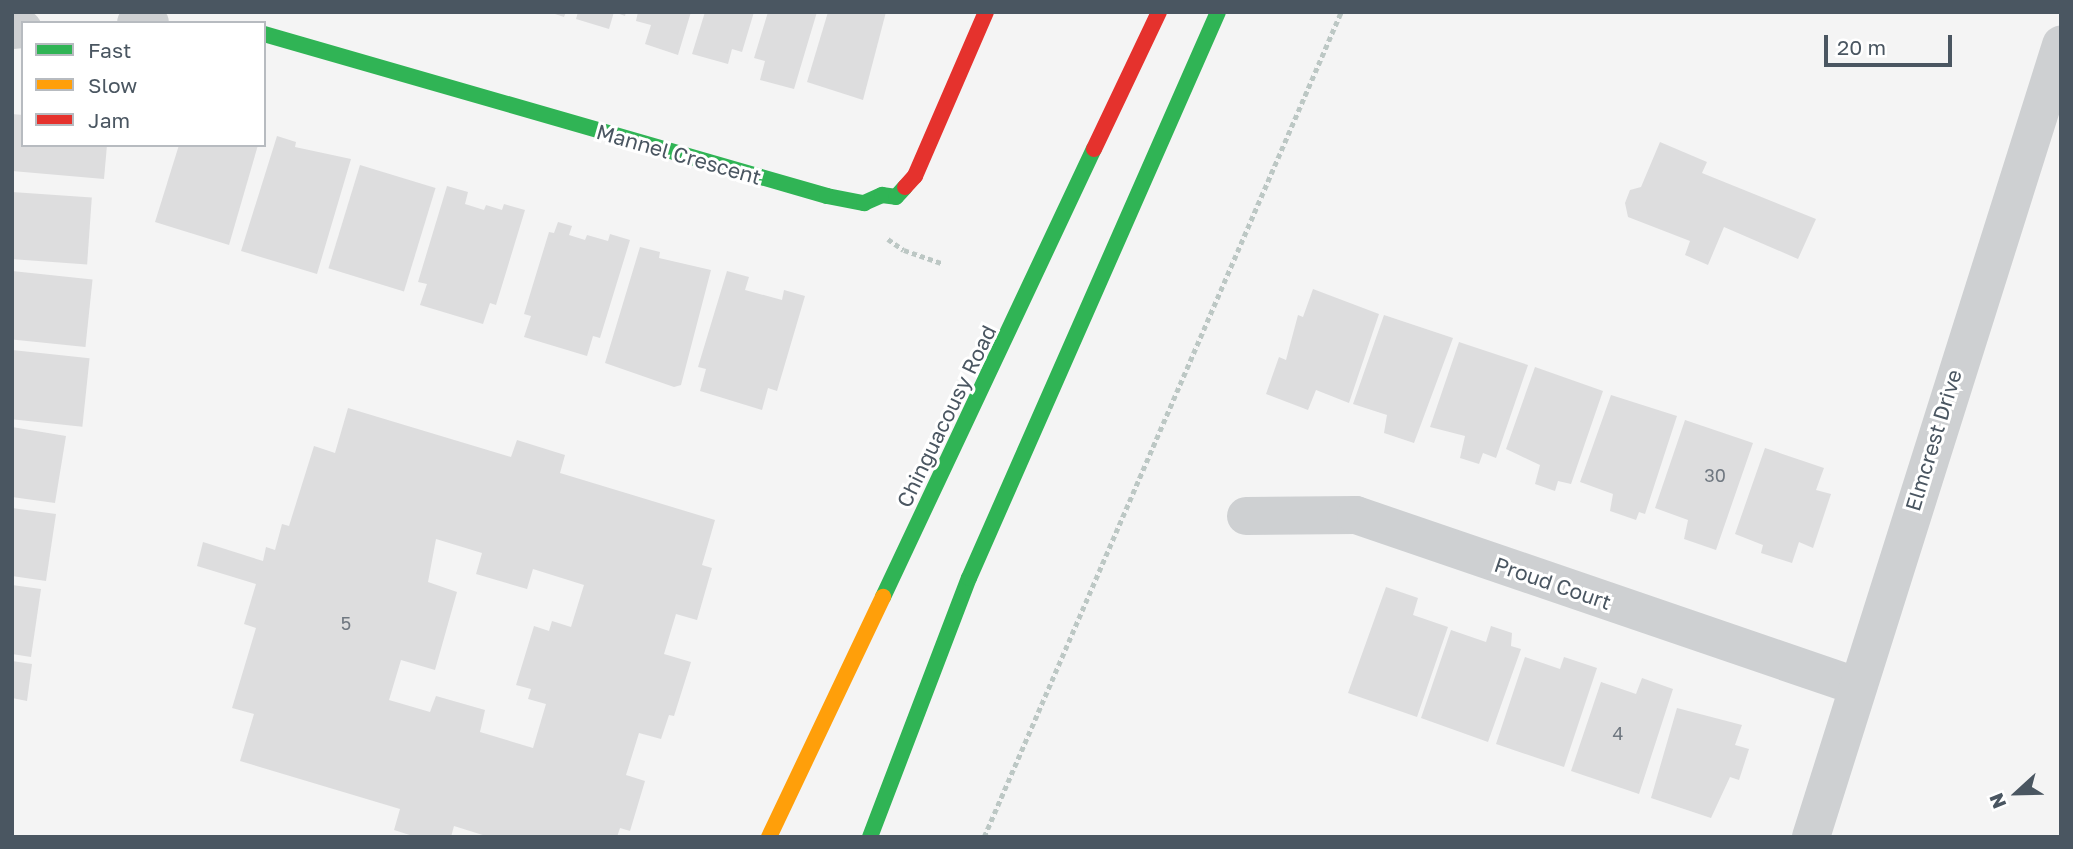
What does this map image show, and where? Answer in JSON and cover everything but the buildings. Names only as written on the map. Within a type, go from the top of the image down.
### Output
[{"type":"main road","name":"Mannel Crescent","points":[[266,35],[814,193],[864,203],[882,195],[896,197],[915,176],[986,12]]},
{"type":"main road","name":"Chinguacousy Road","points":[[769,837],[1159,12]]},
{"type":"main road","points":[[870,837],[969,578],[1218,12]]},
{"type":"street","name":"Elmcrest Drive","points":[[1811,837],[1856,685],[2061,45]]},
{"type":"street","name":"Proud Court","points":[[1246,516],[1356,515],[1856,685]]},
{"type":"path","points":[[984,837],[1341,12]]},
{"type":"traffic: fast","points":[[870,837],[969,578],[1218,12]]},
{"type":"traffic: fast","points":[[266,35],[827,196],[864,203],[882,195],[896,197],[905,187]]},
{"type":"traffic: fast","points":[[883,597],[1094,149]]},
{"type":"traffic: slow","points":[[769,837],[883,597]]},
{"type":"traffic: jam","points":[[905,187],[915,176],[986,12]]},
{"type":"traffic: jam","points":[[1094,149],[1159,12]]}]
